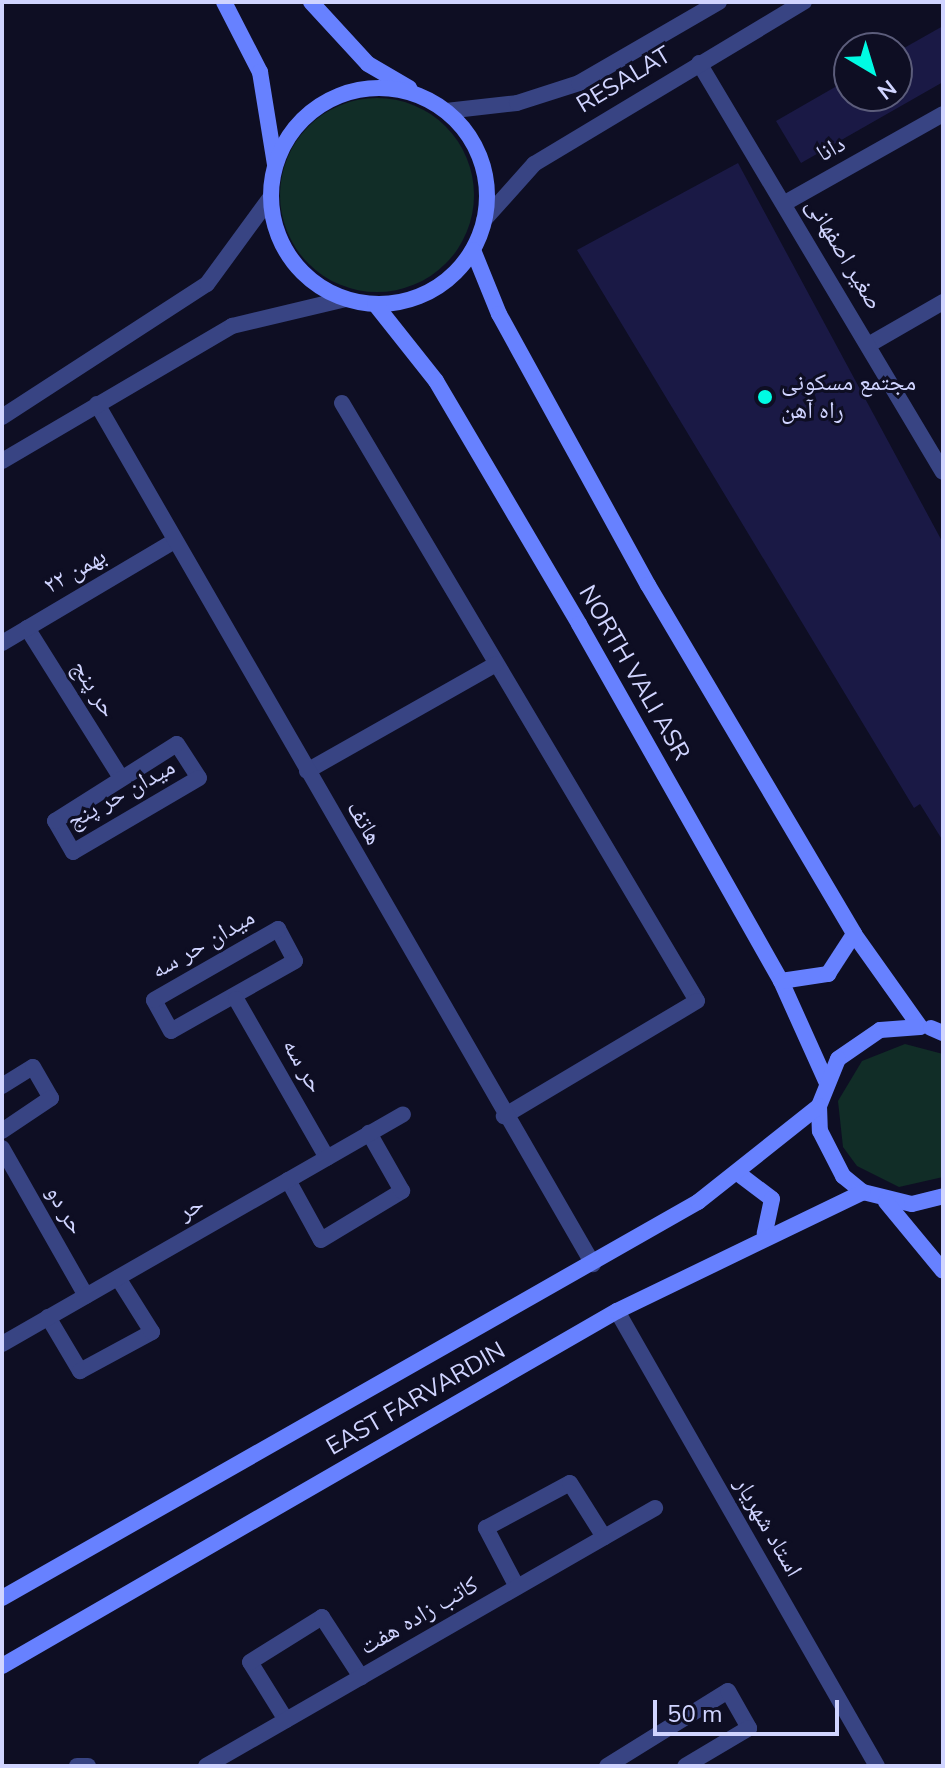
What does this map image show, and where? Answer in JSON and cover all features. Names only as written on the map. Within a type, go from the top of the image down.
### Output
[{"type":"main road","points":[[224,2],[260,72],[275,165],[270,198],[291,261],[345,299],[375,304],[413,298],[447,280],[473,250],[484,220],[481,160],[446,111],[368,64],[311,2]]},
{"type":"main road","points":[[275,165],[308,116],[349,92],[385,88],[421,96]]},
{"type":"main road","points":[[473,250],[499,314],[641,572],[854,934],[934,1028]]},
{"type":"main road","name":"NORTH VALI ASR","points":[[375,304],[436,381],[781,981],[826,1081]]},
{"type":"main road","points":[[781,981],[828,974],[854,934]]},
{"type":"main road","points":[[934,1028],[880,1030],[857,1042],[826,1081],[819,1106],[828,1155],[863,1192],[886,1202],[943,1271]]},
{"type":"main road","name":"EAST FARVARDIN","points":[[2,1598],[593,1264],[739,1174],[819,1106]]},
{"type":"main road","points":[[739,1174],[772,1199],[765,1233]]},
{"type":"main road","name":"EAST FARVARDIN","points":[[2,1666],[617,1311],[765,1233],[863,1192]]},
{"type":"main road","points":[[886,1202],[943,1196]]},
{"type":"street","name":"RESALAT","points":[[446,111],[517,103],[579,83],[719,2]]},
{"type":"street","name":"RESALAT","points":[[484,220],[534,164],[804,2]]},
{"type":"street","name":"صغیر اصفهانی","points":[[699,63],[870,344],[943,472]]},
{"type":"street","name":"دانا","points":[[785,203],[943,114]]},
{"type":"street","points":[[2,417],[207,284],[270,198]]},
{"type":"street","points":[[2,461],[232,326],[345,299]]},
{"type":"street","points":[[870,344],[943,302]]},
{"type":"street","points":[[342,403],[697,1001],[504,1116]]},
{"type":"street","name":"هاتف","points":[[97,404],[173,542],[504,1116],[593,1264]]},
{"type":"street","name":"۲۲ بهمن","points":[[2,643],[173,542]]},
{"type":"street","name":"حر پنج","points":[[27,628],[120,776]]},
{"type":"street","points":[[307,771],[496,664]]},
{"type":"street","name":"میدان حر پنج","points":[[177,744],[199,778],[73,852],[55,821],[120,776],[177,744]]},
{"type":"street","name":"میدان حر سه","points":[[278,929],[295,961],[236,999],[171,1031],[154,1000],[278,929]]},
{"type":"street","name":"حر سه","points":[[236,999],[327,1158]]},
{"type":"street","points":[[2,1086],[33,1067],[51,1098],[2,1131]]},
{"type":"street","name":"حر","points":[[2,1344],[403,1114]]},
{"type":"street","points":[[288,1180],[321,1240],[402,1191],[369,1133]]},
{"type":"street","name":"حر دو","points":[[2,1148],[86,1296]]},
{"type":"street","points":[[48,1317],[80,1371],[152,1332],[118,1278]]},
{"type":"street","name":"استاد شهریار","points":[[617,1311],[877,1766]]},
{"type":"street","points":[[517,1587],[486,1528],[570,1483],[604,1537]]},
{"type":"street","name":"کاتب زاده هفت","points":[[206,1766],[655,1508]]},
{"type":"street","points":[[286,1720],[250,1662],[322,1617],[361,1677]]},
{"type":"street","points":[[607,1766],[728,1691],[749,1728],[685,1766]]},
{"type":"street","points":[[77,1766],[88,1766]]},
{"type":"green space","points":[[377,98],[414,106],[445,127],[466,158],[474,195],[466,232],[445,263],[414,284],[377,292],[340,284],[309,263],[288,232],[280,195],[288,158],[309,127],[340,106]]},
{"type":"green space","points":[[905,1044],[943,1054],[943,1177],[899,1187],[857,1166],[843,1147],[838,1101],[862,1061]]},
{"type":"building","points":[[943,26],[943,82],[913,99],[913,43]]},
{"type":"building","points":[[833,88],[833,112],[890,112],[801,163],[776,121]]},
{"type":"building","name":"مجتمع مسکونی راه آهن","points":[[738,163],[943,543],[943,841],[920,804],[914,808],[577,250]]},
{"type":"place","name":"مجتمع مسکونی راه آهن","points":[[765,397]]}]
